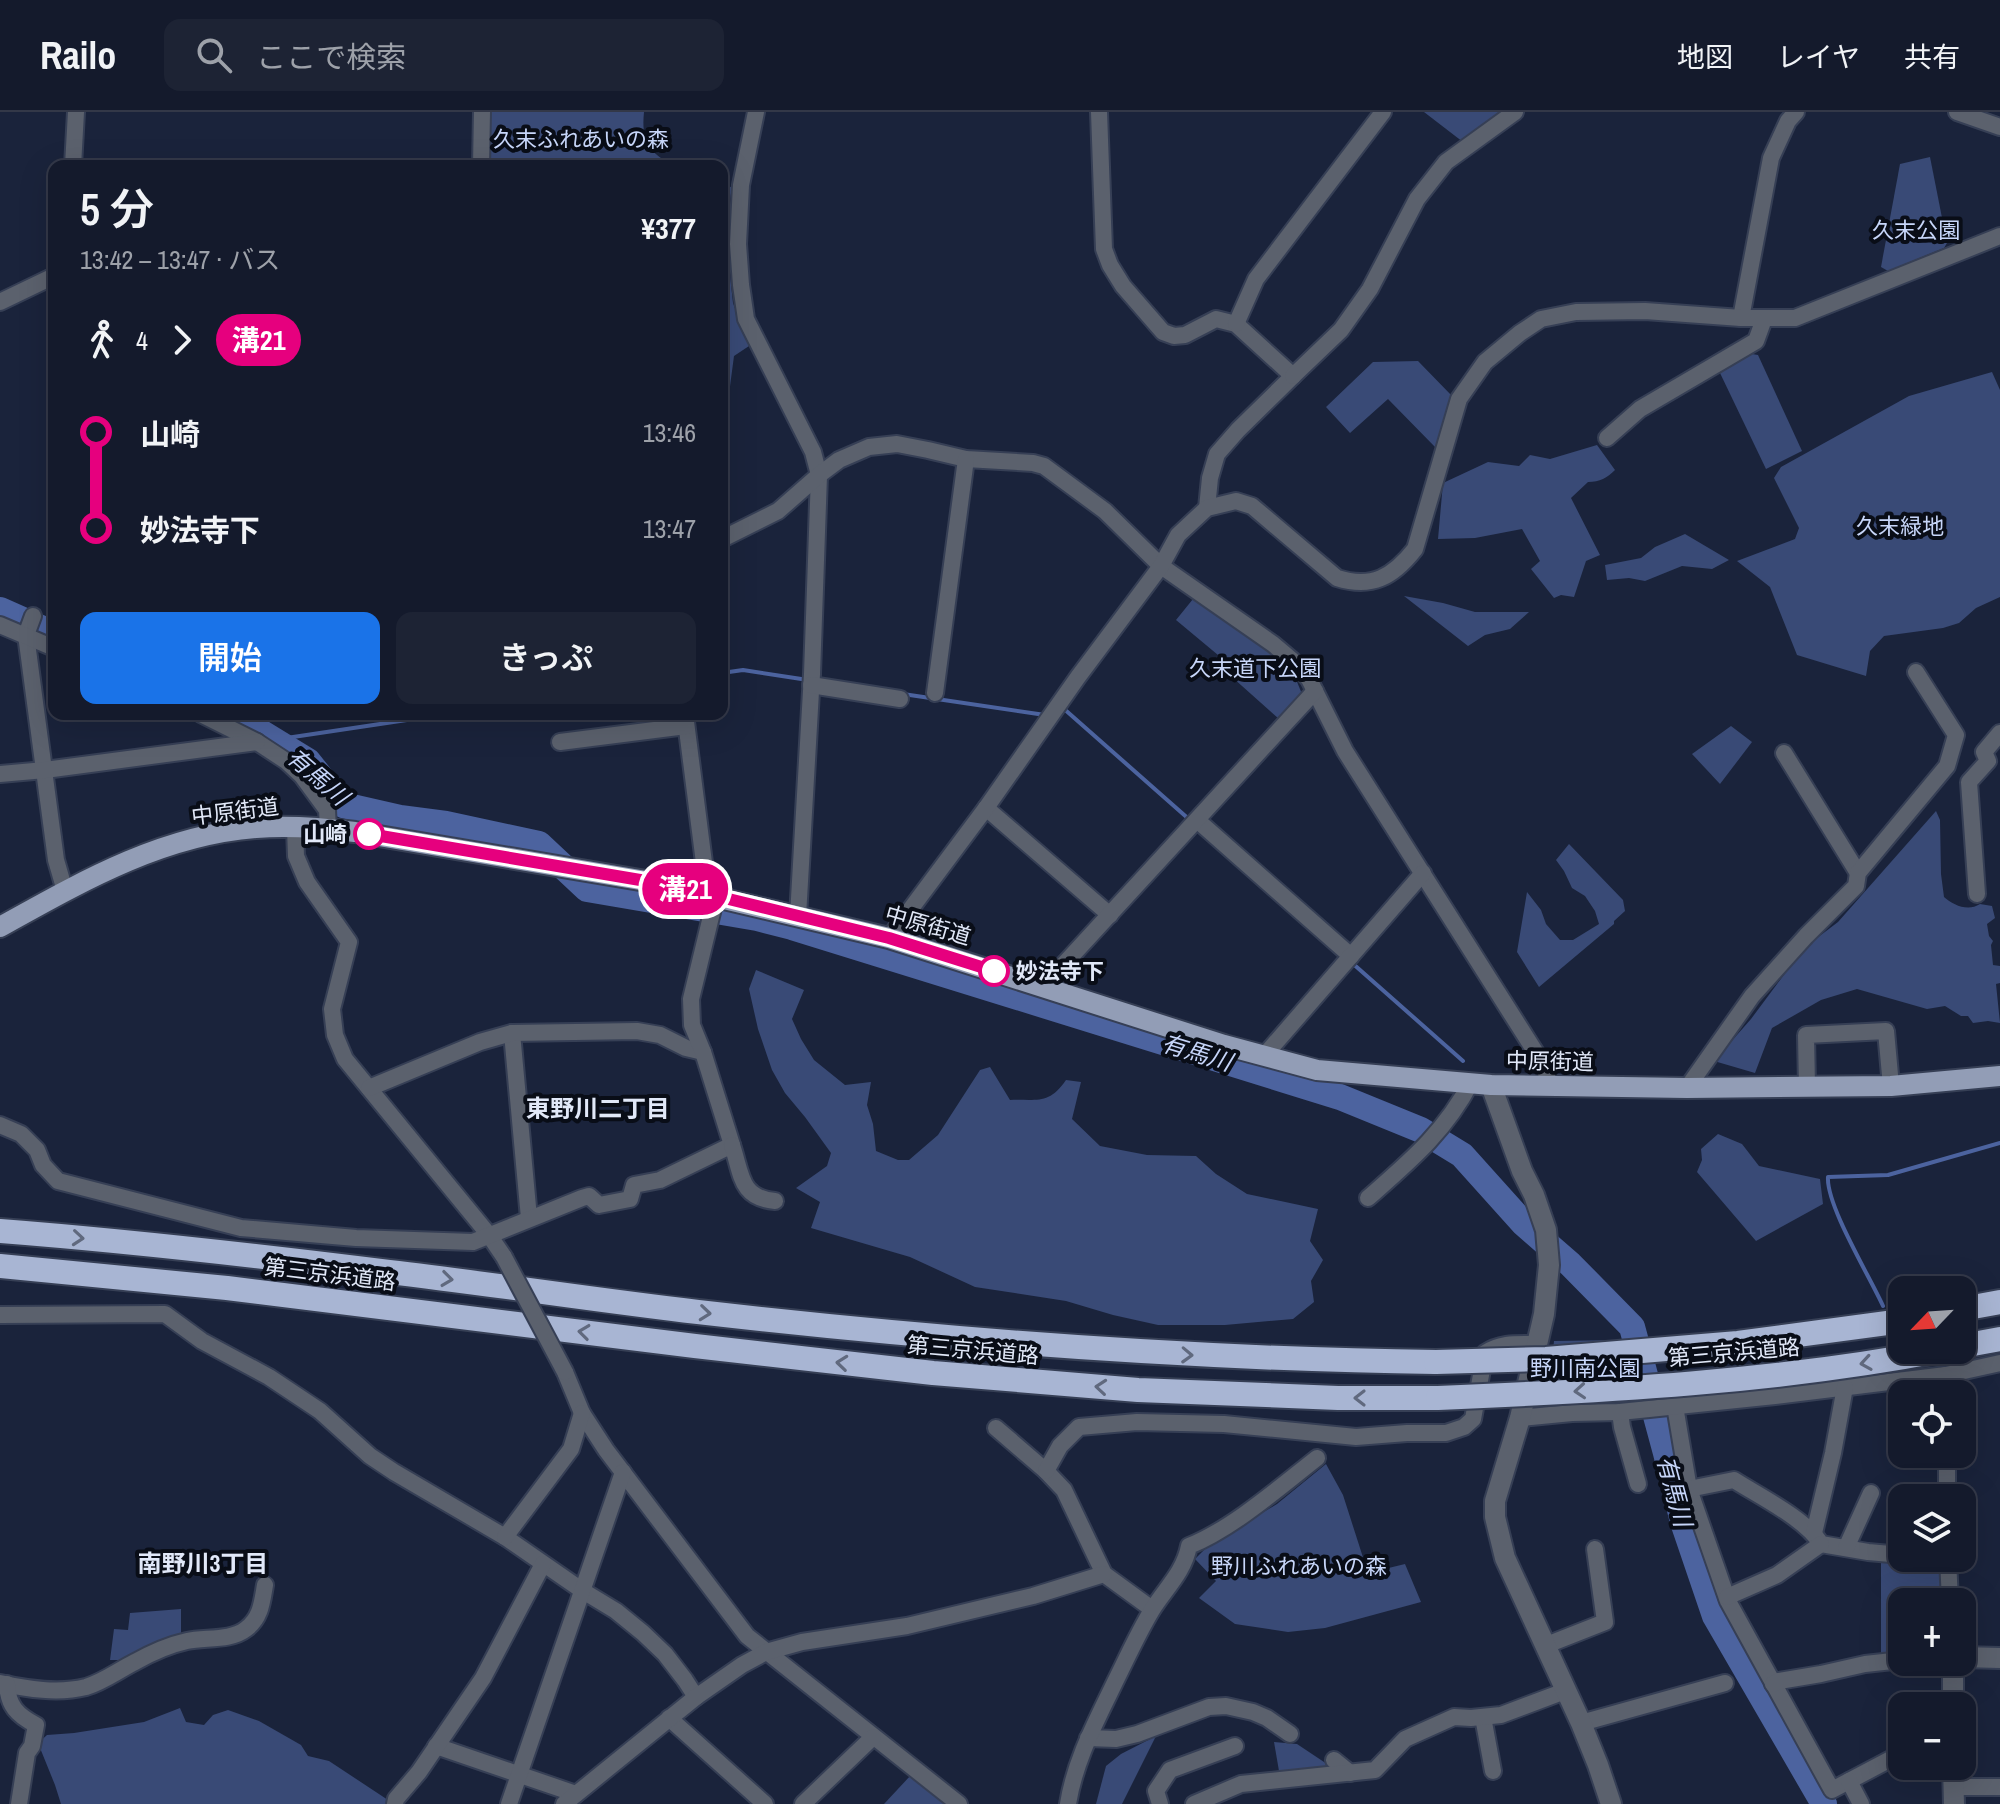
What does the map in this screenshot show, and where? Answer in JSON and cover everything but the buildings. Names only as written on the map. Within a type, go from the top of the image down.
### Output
[{"type":"highway","name":"第三京浜道路","points":[[0,1231],[389,1272],[695,1312],[936,1337],[1143,1353],[1347,1361],[1546,1359],[1738,1343],[1888,1323]]},
{"type":"highway","name":"第三京浜道路","points":[[0,1266],[227,1288],[933,1373],[1138,1390],[1338,1398],[1539,1394],[1744,1380],[1888,1359]]},
{"type":"highway","points":[[1976,1306],[2000,1302]]},
{"type":"highway","points":[[1976,1343],[2000,1339]]},
{"type":"main road","name":"中原街道","points":[[0,927],[113,866],[153,850],[255,828],[328,829],[652,882],[889,938],[1224,1045],[1317,1070],[1481,1083],[1687,1088],[1891,1086],[2000,1076]]},
{"type":"street","points":[[73,160],[76,112]]},
{"type":"street","points":[[481,160],[482,112]]},
{"type":"street","points":[[756,112],[741,185],[738,244],[746,319],[813,452],[819,475],[798,916]]},
{"type":"street","points":[[1099,112],[1104,249],[1123,286],[1163,332],[1174,336],[1185,335],[1216,319],[1236,324],[1293,376]]},
{"type":"street","points":[[1236,324],[1256,279],[1383,112]]},
{"type":"street","points":[[1207,508],[1210,478],[1217,454],[1341,330],[1370,289],[1417,199],[1446,162],[1515,112]]},
{"type":"street","points":[[1741,318],[1771,158],[1788,121],[1796,112]]},
{"type":"street","points":[[1957,112],[2000,127]]},
{"type":"street","points":[[889,938],[1161,566],[1178,535],[1207,508],[1236,501],[1252,506],[1337,578],[1349,582],[1376,581],[1405,563],[1415,549],[1459,399],[1485,362],[1541,319],[1576,312],[1645,311],[1741,318],[1795,318],[2000,236]]},
{"type":"street","points":[[0,302],[48,279]]},
{"type":"street","points":[[1607,438],[1640,409],[1756,341],[1764,319]]},
{"type":"street","points":[[728,536],[778,511],[839,460],[869,447],[897,444],[966,459],[1044,466],[1105,511],[1161,566],[1273,644],[1309,679],[1345,751],[1543,1064],[1550,1085]]},
{"type":"street","points":[[935,693],[966,459]]},
{"type":"street","points":[[0,625],[29,627],[48,643]]},
{"type":"street","points":[[29,627],[56,860],[65,891]]},
{"type":"street","points":[[1687,1088],[1752,996],[1856,886],[1858,873],[1947,766],[1956,735],[1916,672]]},
{"type":"street","points":[[811,685],[900,699]]},
{"type":"street","points":[[1043,987],[1315,691]]},
{"type":"street","points":[[213,720],[257,742],[302,776],[327,810],[328,829]]},
{"type":"street","points":[[560,742],[685,720],[713,898],[691,999],[692,1025],[747,1192],[760,1200],[775,1201]]},
{"type":"street","points":[[1977,894],[1969,782],[1988,761],[1984,752],[2000,733]]},
{"type":"street","points":[[0,774],[257,742]]},
{"type":"street","points":[[1784,753],[1858,873]]},
{"type":"street","points":[[986,808],[1110,915]]},
{"type":"street","points":[[1197,820],[1351,956]]},
{"type":"street","points":[[295,828],[296,856],[307,882],[349,942],[332,1009],[335,1035],[345,1059],[504,1257],[565,1372],[582,1413],[747,1636],[959,1804]]},
{"type":"street","points":[[1264,1056],[1423,873]]},
{"type":"street","points":[[369,1088],[480,1042],[512,1033],[637,1031],[660,1035],[686,1048],[703,1052]]},
{"type":"street","points":[[1807,1087],[1806,1035],[1886,1031],[1891,1086]]},
{"type":"street","points":[[512,1033],[529,1218]]},
{"type":"street","points":[[1368,1198],[1425,1148],[1481,1083],[1534,1195],[1546,1230],[1549,1265],[1544,1314],[1520,1418],[1495,1501],[1495,1517],[1505,1558],[1581,1723],[1611,1804]]},
{"type":"street","points":[[0,1125],[21,1134],[37,1150],[43,1165],[58,1181],[241,1228],[356,1238],[473,1242],[589,1196],[599,1205],[630,1199],[634,1185],[660,1180],[732,1145]]},
{"type":"street","points":[[0,1315],[165,1314],[202,1341],[269,1377],[320,1411],[370,1456],[394,1472],[505,1537],[616,1611],[665,1654],[696,1697]]},
{"type":"street","points":[[1046,1471],[1060,1446],[1079,1427],[1137,1422],[1224,1424],[1356,1437],[1446,1433],[1464,1427],[1473,1419],[1485,1353],[1506,1344],[1537,1344]]},
{"type":"street","points":[[1520,1418],[1620,1412],[1845,1387],[1946,1375],[2000,1363]]},
{"type":"street","points":[[1946,1375],[1946,1380]]},
{"type":"street","points":[[1727,1597],[1777,1575],[1817,1538],[1845,1387]]},
{"type":"street","points":[[1675,1406],[1689,1489],[1727,1597],[1832,1790],[1888,1760]]},
{"type":"street","points":[[1620,1412],[1638,1484]]},
{"type":"street","points":[[505,1537],[571,1449],[582,1413]]},
{"type":"street","points":[[996,1428],[1064,1490],[1104,1574],[1152,1609]]},
{"type":"street","points":[[1068,1804],[1071,1784],[1088,1738],[1152,1609],[1173,1582],[1189,1546],[1207,1539],[1317,1458]]},
{"type":"street","points":[[509,1804],[623,1472]]},
{"type":"street","points":[[1689,1489],[1734,1480],[1782,1510],[1817,1538],[1846,1548],[1888,1554]]},
{"type":"street","points":[[1846,1548],[1871,1493]]},
{"type":"street","points":[[1544,1646],[1605,1622],[1595,1549]]},
{"type":"street","points":[[395,1804],[483,1678],[543,1564]]},
{"type":"street","points":[[436,1746],[519,1774],[570,1799],[696,1697],[766,1652],[802,1642],[907,1626],[1033,1596],[1104,1574]]},
{"type":"street","points":[[19,1804],[27,1753],[32,1746],[36,1725],[16,1710],[3,1684],[54,1690],[86,1686],[170,1646],[242,1632],[255,1622],[265,1585]]},
{"type":"street","points":[[1976,1657],[2000,1658]]},
{"type":"street","points":[[1773,1684],[1888,1662]]},
{"type":"street","points":[[1581,1723],[1725,1683]]},
{"type":"street","points":[[1194,1804],[1241,1784],[1375,1770],[1405,1739],[1454,1717],[1501,1715],[1565,1691]]},
{"type":"street","points":[[1088,1738],[1116,1739],[1209,1707],[1226,1706],[1267,1718],[1290,1734]]},
{"type":"street","points":[[1483,1717],[1493,1771]]},
{"type":"street","points":[[669,1718],[765,1804]]},
{"type":"street","points":[[803,1804],[873,1737]]},
{"type":"street","points":[[1160,1804],[1156,1791],[1170,1770],[1235,1746]]},
{"type":"street","points":[[1334,1760],[1350,1773]]},
{"type":"street","points":[[1849,1781],[1861,1804]]},
{"type":"street","points":[[1954,1796],[2000,1787]]},
{"type":"green space","name":"久末ふれあいの森","points":[[487,112],[644,112],[644,131],[649,146],[665,160],[487,160]]},
{"type":"green space","points":[[1424,112],[1506,112],[1463,142]]},
{"type":"green space","name":"久末公園","points":[[1930,157],[1947,243],[1944,248],[1888,271],[1881,267],[1900,164]]},
{"type":"green space","points":[[732,186],[728,214],[728,188]]},
{"type":"green space","points":[[728,256],[733,303],[749,346],[734,356],[728,402]]},
{"type":"green space","points":[[1752,354],[1758,355],[1802,451],[1766,469],[1720,373]]},
{"type":"green space","points":[[1418,361],[1452,396],[1436,448],[1388,399],[1350,433],[1326,407],[1373,362]]},
{"type":"green space","name":"久末緑地","points":[[1992,372],[2000,390],[2000,597],[1976,608],[1959,623],[1884,636],[1870,651],[1866,676],[1797,655],[1770,587],[1737,561],[1795,539],[1799,528],[1774,478],[1781,467],[1909,396]]},
{"type":"green space","points":[[1597,445],[1615,470],[1603,479],[1588,482],[1571,498],[1600,555],[1586,561],[1574,597],[1561,595],[1554,598],[1531,569],[1540,561],[1522,529],[1475,538],[1438,539],[1443,483],[1488,462],[1519,466],[1530,455],[1550,459]]},
{"type":"green space","points":[[1685,534],[1729,560],[1712,569],[1682,566],[1645,581],[1629,578],[1607,580],[1605,565],[1641,558],[1655,547]]},
{"type":"green space","points":[[1404,596],[1475,612],[1529,612],[1510,629],[1485,635],[1468,646]]},
{"type":"green space","name":"久末道下公園","points":[[1193,599],[1274,654],[1293,672],[1302,694],[1279,719],[1214,661],[1218,655],[1176,620]]},
{"type":"green space","points":[[1731,726],[1752,742],[1720,784],[1692,754]]},
{"type":"green space","points":[[1936,811],[1940,820],[1944,897],[1966,907],[1980,904],[1992,906],[1995,918],[1987,924],[1993,941],[1993,965],[2000,966],[2000,983],[1996,984],[2000,1023],[1973,1023],[1968,1016],[1961,1016],[1945,1006],[1927,1009],[1857,989],[1821,1000],[1772,1028],[1755,1073],[1714,1061],[1809,944],[1838,922]]},
{"type":"green space","points":[[1569,844],[1623,900],[1625,911],[1614,924],[1539,987],[1517,952],[1527,892],[1541,910],[1546,924],[1560,940],[1573,940],[1599,924],[1585,896],[1572,888],[1556,860]]},
{"type":"green space","points":[[756,970],[804,990],[792,1019],[814,1060],[845,1085],[871,1082],[867,1105],[876,1151],[898,1160],[909,1160],[938,1135],[980,1070],[990,1067],[1010,1100],[1042,1099],[1054,1094],[1066,1080],[1081,1082],[1072,1119],[1100,1146],[1147,1155],[1196,1156],[1216,1174],[1247,1194],[1318,1209],[1310,1241],[1323,1260],[1311,1281],[1314,1302],[1293,1319],[1225,1325],[1158,1325],[1066,1301],[975,1287],[910,1257],[811,1228],[820,1202],[796,1188],[827,1166],[831,1153],[785,1093],[772,1070],[749,989]]},
{"type":"green space","points":[[1718,1134],[1742,1144],[1759,1166],[1820,1179],[1823,1204],[1756,1241],[1697,1172],[1702,1160],[1701,1149]]},
{"type":"green space","name":"野川南公園","points":[[1620,1340],[1629,1392],[1548,1398],[1554,1341]]},
{"type":"green space","name":"野川ふれあいの森","points":[[1326,1464],[1343,1495],[1368,1573],[1405,1564],[1421,1602],[1325,1628],[1288,1632],[1235,1624],[1199,1598],[1216,1581],[1195,1559],[1211,1543],[1277,1504]]},
{"type":"green space","points":[[1881,1560],[1888,1561],[1888,1572],[1942,1572],[1943,1588],[1888,1588],[1888,1656],[1881,1657]]},
{"type":"green space","points":[[181,1609],[181,1635],[142,1648],[121,1660],[110,1660],[114,1629],[128,1630],[130,1613]]},
{"type":"green space","points":[[180,1708],[186,1722],[204,1725],[213,1715],[228,1710],[259,1721],[301,1745],[308,1756],[329,1761],[388,1800],[389,1804],[61,1804],[38,1743],[47,1735],[144,1722]]},
{"type":"green space","points":[[1156,1736],[1122,1804],[1096,1804],[1106,1766],[1121,1754]]},
{"type":"green space","points":[[1274,1742],[1297,1744],[1330,1766],[1279,1771]]},
{"type":"green space","points":[[911,1775],[946,1804],[884,1804]]},
{"type":"waterway","name":"有馬川","points":[[0,610],[48,631]]},
{"type":"waterway","points":[[728,672],[743,670],[808,680]]},
{"type":"waterway","points":[[903,694],[1045,715]]},
{"type":"waterway","points":[[1063,708],[1191,821]]},
{"type":"waterway","name":"有馬川","points":[[241,720],[308,761],[343,805],[539,844],[587,889],[757,918],[792,927],[1340,1097],[1421,1130],[1462,1155],[1524,1224],[1570,1264],[1632,1327],[1683,1522],[1715,1616],[1824,1804]]},
{"type":"waterway","points":[[273,740],[407,720]]},
{"type":"waterway","points":[[1351,962],[1463,1061]]},
{"type":"waterway","points":[[1883,1306],[1841,1222],[1828,1177],[1888,1175],[2000,1143]]},
{"type":"bus line","name":"溝21","points":[[369,834],[708,894],[889,938],[994,971]]},
{"type":"place","name":"山崎","points":[[369,834]]},
{"type":"place","name":"妙法寺下","points":[[994,971]]},
{"type":"district","name":"東野川二丁目","points":[[598,1108]]},
{"type":"district","name":"南野川3丁目","points":[[203,1563]]}]
